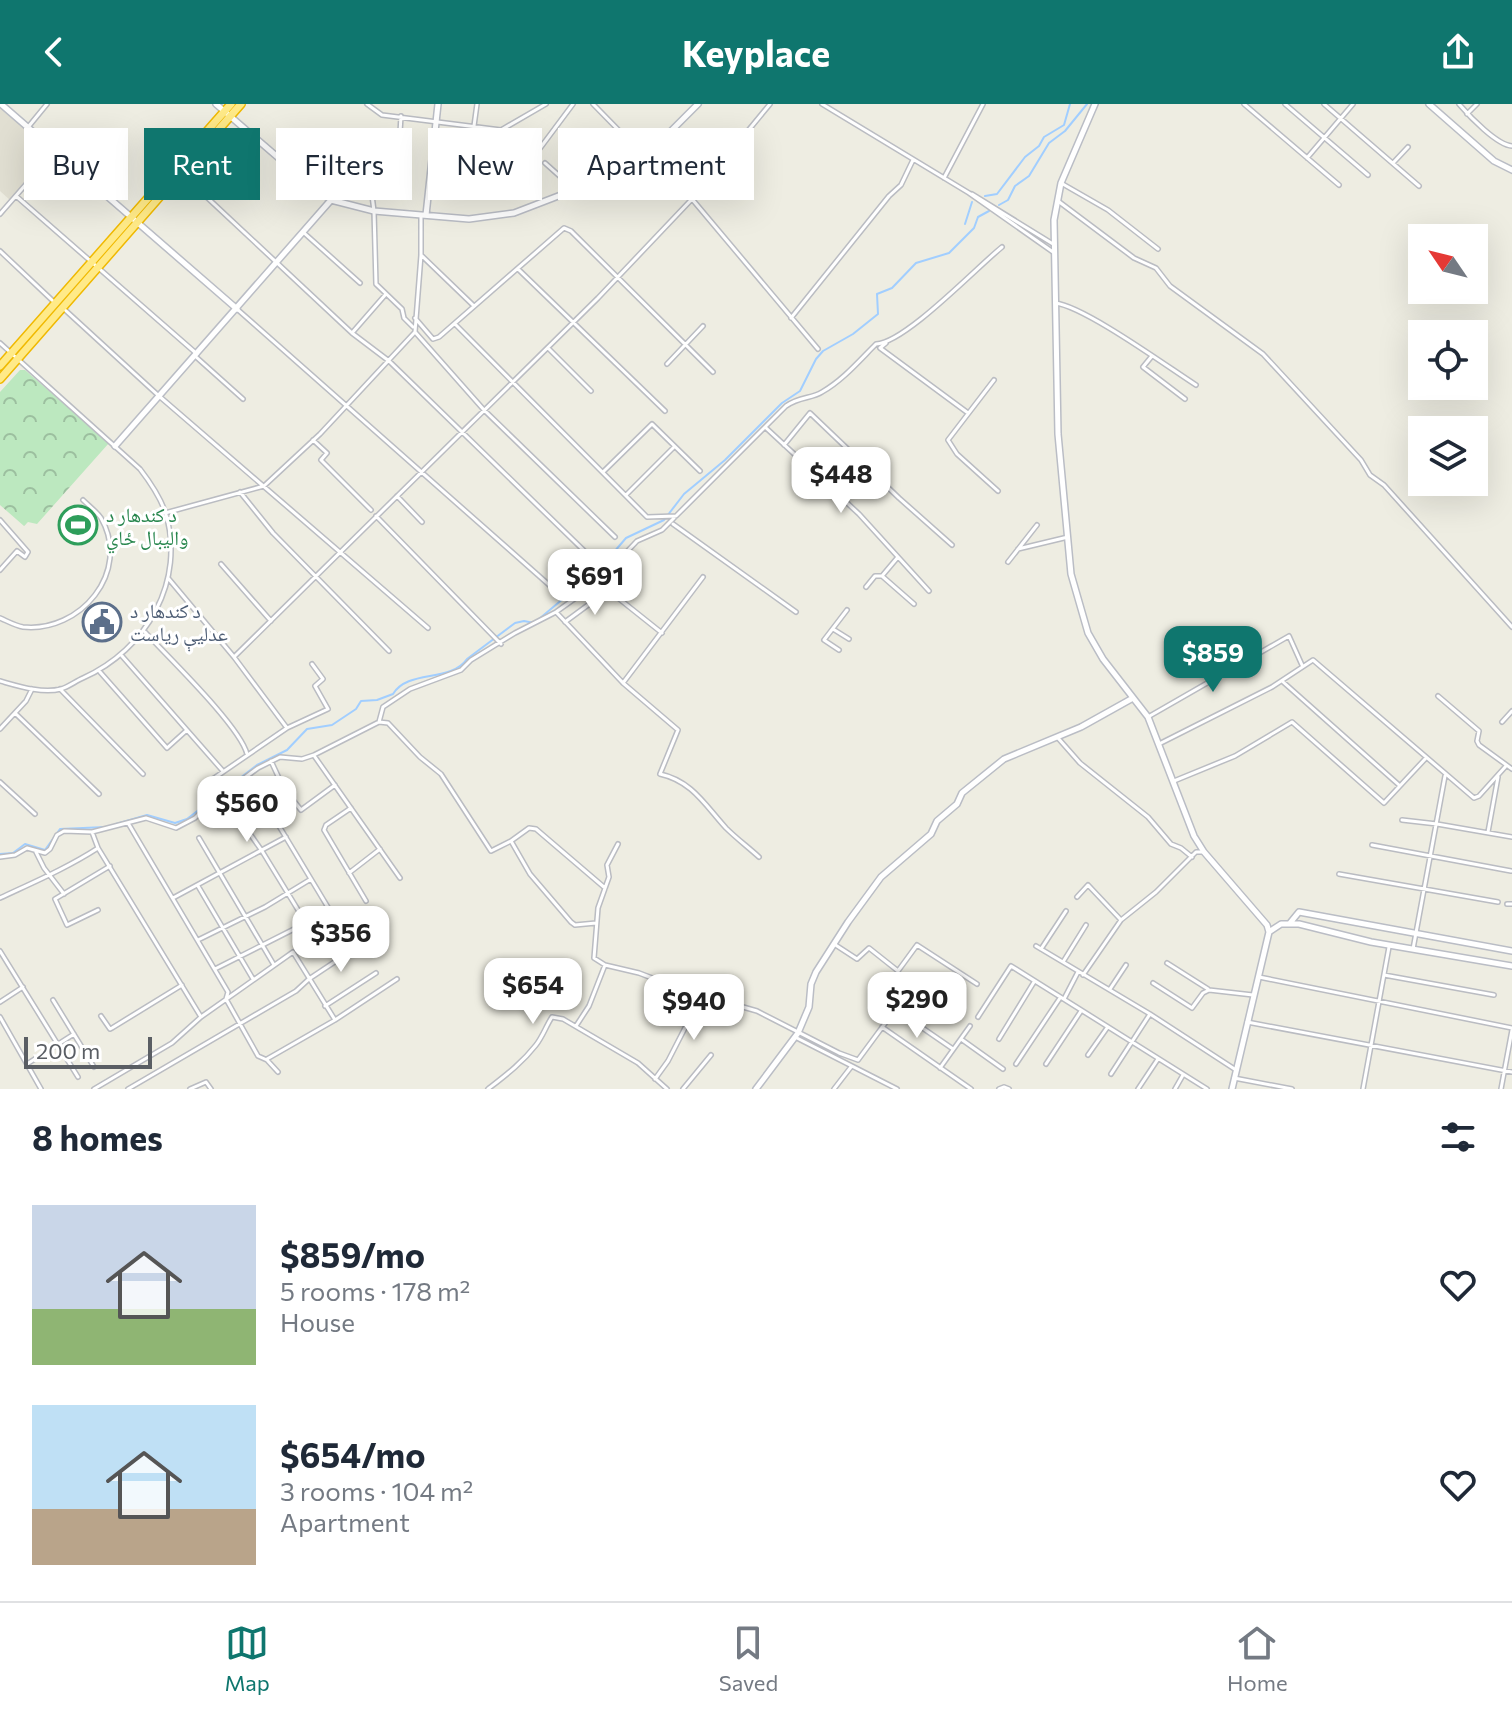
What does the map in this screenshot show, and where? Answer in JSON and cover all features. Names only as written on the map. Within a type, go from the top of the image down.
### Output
[{"type":"highway","points":[[228,114],[231,104]]},
{"type":"highway","points":[[216,128],[241,104]]},
{"type":"highway","points":[[0,379],[14,356],[152,200]]},
{"type":"highway","points":[[0,366],[14,356]]},
{"type":"street","points":[[1,104],[28,128],[47,104]]},
{"type":"street","points":[[216,104],[276,156]]},
{"type":"street","points":[[367,104],[378,113],[501,130],[546,104]]},
{"type":"street","points":[[165,513],[264,486],[313,440],[415,331],[423,215],[438,104]]},
{"type":"street","points":[[474,126],[477,104]]},
{"type":"street","points":[[542,146],[573,104]]},
{"type":"street","points":[[593,104],[617,128]]},
{"type":"street","points":[[671,128],[698,104]]},
{"type":"street","points":[[750,128],[770,104]]},
{"type":"street","points":[[822,104],[1053,248]]},
{"type":"street","points":[[944,178],[983,104]]},
{"type":"street","points":[[1095,104],[1061,183],[1053,248],[1058,434],[1071,574],[1088,633],[1103,659],[1148,717],[1194,836],[1269,932]]},
{"type":"street","points":[[1244,104],[1339,185]]},
{"type":"street","points":[[1285,104],[1368,175]]},
{"type":"street","points":[[1324,104],[1419,186]]},
{"type":"street","points":[[1307,158],[1353,104]]},
{"type":"street","points":[[1429,104],[1494,161],[1512,170]]},
{"type":"street","points":[[1459,104],[1487,129],[1494,140],[1503,146],[1512,146]]},
{"type":"street","points":[[1467,114],[1477,104]]},
{"type":"street","points":[[400,128],[401,116]]},
{"type":"street","points":[[1393,163],[1408,147]]},
{"type":"street","points":[[791,318],[901,185],[913,160]]},
{"type":"street","points":[[545,163],[558,175]]},
{"type":"street","points":[[1061,183],[1108,210],[1158,249]]},
{"type":"street","points":[[0,214],[24,187]]},
{"type":"street","points":[[16,196],[243,399]]},
{"type":"street","points":[[115,446],[331,200],[374,211],[469,219],[514,213],[558,197]]},
{"type":"street","points":[[111,200],[556,591]]},
{"type":"street","points":[[210,200],[352,333],[389,361],[606,572]]},
{"type":"street","points":[[373,200],[375,281],[402,309],[404,318],[484,410],[615,537]]},
{"type":"street","points":[[234,657],[548,348],[691,200]]},
{"type":"street","points":[[693,200],[818,349]]},
{"type":"street","points":[[1057,201],[1134,258],[1156,268],[1170,286],[1263,354],[1361,460],[1370,475],[1384,485],[1512,627]]},
{"type":"street","points":[[415,318],[433,339],[455,324],[564,228],[571,231],[713,372]]},
{"type":"street","points":[[303,232],[360,283]]},
{"type":"street","points":[[968,413],[880,348],[969,278],[1002,247]]},
{"type":"street","points":[[0,251],[159,396],[428,628]]},
{"type":"street","points":[[421,255],[474,306]]},
{"type":"street","points":[[517,268],[665,411]]},
{"type":"street","points":[[352,333],[386,294]]},
{"type":"street","points":[[1055,303],[1100,323],[1196,385]]},
{"type":"street","points":[[455,324],[647,517],[674,516]]},
{"type":"street","points":[[667,364],[703,326]]},
{"type":"street","points":[[0,343],[140,469],[156,491],[165,513],[170,557],[164,593],[145,631],[122,656],[100,672],[60,689],[32,689],[0,681]]},
{"type":"street","points":[[379,722],[383,707],[410,689],[461,670],[498,640],[556,612],[598,582],[637,541],[671,523],[674,516],[795,399],[821,393],[847,374],[876,344],[886,343]]},
{"type":"street","points":[[548,348],[591,391]]},
{"type":"street","points":[[1152,356],[1143,367],[1185,399]]},
{"type":"street","points":[[994,380],[948,440],[957,454],[998,491]]},
{"type":"street","points":[[784,445],[810,413],[952,545]]},
{"type":"street","points":[[603,472],[652,424],[700,471]]},
{"type":"street","points":[[765,427],[859,514],[929,591]]},
{"type":"street","points":[[313,440],[327,453],[321,460],[371,510]]},
{"type":"street","points":[[626,495],[675,446]]},
{"type":"street","points":[[240,492],[315,577],[389,651]]},
{"type":"street","points":[[397,496],[422,522]]},
{"type":"street","points":[[0,618],[21,627],[46,626],[69,620],[92,600],[107,577],[109,543],[100,518],[83,500]]},
{"type":"street","points":[[376,516],[498,640]]},
{"type":"street","points":[[0,520],[28,552],[25,557],[17,551],[0,570]]},
{"type":"street","points":[[671,523],[796,612]]},
{"type":"street","points":[[1008,562],[1037,525]]},
{"type":"street","points":[[1018,549],[1068,537]]},
{"type":"street","points":[[882,576],[898,557]]},
{"type":"street","points":[[221,564],[271,621]]},
{"type":"street","points":[[866,587],[875,576],[882,576],[914,604]]},
{"type":"street","points":[[623,683],[703,577]]},
{"type":"street","points":[[168,578],[234,657],[287,728]]},
{"type":"street","points":[[598,582],[662,633]]},
{"type":"street","points":[[565,622],[608,590]]},
{"type":"street","points":[[839,650],[824,640],[847,610]]},
{"type":"street","points":[[556,612],[623,683],[678,730],[660,774],[681,780],[691,787],[736,838],[759,857]]},
{"type":"street","points":[[833,629],[849,639]]},
{"type":"street","points":[[145,631],[245,745],[247,754]]},
{"type":"street","points":[[1148,717],[1289,636],[1302,665]]},
{"type":"street","points":[[122,656],[222,770]]},
{"type":"street","points":[[1159,744],[1282,681],[1313,660],[1477,798],[1506,766]]},
{"type":"street","points":[[207,783],[287,728],[328,709],[315,686],[323,679],[312,664]]},
{"type":"street","points":[[100,672],[167,748],[187,730]]},
{"type":"street","points":[[1282,681],[1399,785]]},
{"type":"street","points":[[0,729],[26,701],[32,689]]},
{"type":"street","points":[[60,689],[143,774]]},
{"type":"street","points":[[1438,696],[1476,727],[1479,745],[1512,769]]},
{"type":"street","points":[[756,1089],[796,1035],[809,1007],[811,984],[816,972],[881,877],[931,834],[937,821],[957,804],[962,793],[1004,759],[1057,737],[1133,698]]},
{"type":"street","points":[[1502,722],[1512,711]]},
{"type":"street","points":[[15,713],[99,794]]},
{"type":"street","points":[[0,857],[15,855],[27,848],[45,853],[57,835],[64,831],[92,832],[146,818],[176,828],[195,818],[271,761],[280,757],[302,759],[314,755],[379,722],[388,723],[441,774],[491,851],[529,828],[536,829],[605,888]]},
{"type":"street","points":[[1173,782],[1235,756],[1292,722],[1384,803],[1426,758]]},
{"type":"street","points":[[1057,737],[1080,763],[1148,817],[1171,844],[1192,857]]},
{"type":"street","points":[[314,755],[400,878]]},
{"type":"street","points":[[271,761],[284,789],[301,810],[335,785]]},
{"type":"street","points":[[1488,832],[1499,773]]},
{"type":"street","points":[[1413,949],[1446,774]]},
{"type":"street","points":[[0,782],[35,814]]},
{"type":"street","points":[[215,969],[306,923],[223,795]]},
{"type":"street","points":[[241,819],[259,808],[266,809],[335,919],[322,927]]},
{"type":"street","points":[[351,808],[326,825],[324,830],[366,901]]},
{"type":"street","points":[[1402,820],[1512,837]]},
{"type":"street","points":[[128,823],[228,992],[226,999],[258,1056],[267,1060],[278,1072]]},
{"type":"street","points":[[92,832],[98,848],[201,1017]]},
{"type":"street","points":[[173,898],[286,837]]},
{"type":"street","points":[[199,838],[274,965]]},
{"type":"street","points":[[511,841],[530,874],[571,922],[575,925],[596,923]]},
{"type":"street","points":[[618,844],[607,865],[609,877],[596,923],[594,958],[605,965],[673,986],[705,989],[736,1005],[757,1011],[851,1067],[897,1089]]},
{"type":"street","points":[[1372,845],[1511,871]]},
{"type":"street","points":[[0,898],[71,866],[98,848]]},
{"type":"street","points":[[349,873],[380,849]]},
{"type":"street","points":[[36,852],[64,894]]},
{"type":"street","points":[[1083,975],[1121,920],[1156,892],[1196,852],[1204,852]]},
{"type":"street","points":[[98,910],[67,925],[54,900],[110,866]]},
{"type":"street","points":[[1339,874],[1498,902]]},
{"type":"street","points":[[198,940],[286,895],[312,878]]},
{"type":"street","points":[[198,885],[253,979]]},
{"type":"street","points":[[1077,897],[1088,885],[1121,920]]},
{"type":"street","points":[[1041,949],[1066,911]]},
{"type":"street","points":[[1290,923],[1299,912],[1512,951]]},
{"type":"street","points":[[1232,1089],[1269,932],[1281,924],[1290,923],[1390,945],[1512,966]]},
{"type":"street","points":[[1063,962],[1086,925]]},
{"type":"street","points":[[834,944],[858,960],[869,948],[898,971],[919,945],[977,984]]},
{"type":"street","points":[[1363,1089],[1390,945]]},
{"type":"street","points":[[1036,946],[1236,1070]]},
{"type":"street","points":[[128,1089],[296,991],[357,947]]},
{"type":"street","points":[[0,951],[78,1077]]},
{"type":"street","points":[[94,1089],[172,1043],[201,1017],[293,952],[335,1020]]},
{"type":"street","points":[[1167,963],[1209,990],[1253,995]]},
{"type":"street","points":[[576,1026],[589,1006],[605,965]]},
{"type":"street","points":[[1110,990],[1126,965]]},
{"type":"street","points":[[978,1017],[1011,966],[1207,1089]]},
{"type":"street","points":[[1016,1064],[1078,972]]},
{"type":"street","points":[[325,1006],[376,973]]},
{"type":"street","points":[[1384,975],[1494,995]]},
{"type":"street","points":[[1259,977],[1512,1029],[1501,1089]]},
{"type":"street","points":[[267,1060],[397,979]]},
{"type":"street","points":[[999,1039],[1034,982]]},
{"type":"street","points":[[1153,983],[1192,1008],[1209,990]]},
{"type":"street","points":[[101,1016],[110,1029],[182,985]]},
{"type":"street","points":[[0,1002],[23,987]]},
{"type":"street","points":[[655,1079],[668,1061],[705,989]]},
{"type":"street","points":[[796,1035],[858,1060],[903,999]]},
{"type":"street","points":[[53,1000],[94,1067]]},
{"type":"street","points":[[895,1009],[953,1049]]},
{"type":"street","points":[[1046,1064],[1081,1011]]},
{"type":"street","points":[[1111,1074],[1150,1014]]},
{"type":"street","points":[[0,1017],[41,1089]]},
{"type":"street","points":[[488,1089],[507,1076],[536,1045],[552,1017],[563,1019],[638,1063],[667,1089]]},
{"type":"street","points":[[1247,1022],[1512,1072]]},
{"type":"street","points":[[940,1068],[970,1026]]},
{"type":"street","points":[[882,1027],[971,1089]]},
{"type":"street","points":[[1088,1055],[1108,1027]]},
{"type":"street","points":[[27,1064],[74,1034]]},
{"type":"street","points":[[961,1039],[1003,1069]]},
{"type":"street","points":[[683,1089],[711,1055]]},
{"type":"street","points":[[1138,1089],[1158,1059]]},
{"type":"street","points":[[834,1089],[851,1067]]},
{"type":"street","points":[[1175,1089],[1183,1075]]},
{"type":"street","points":[[1234,1078],[1292,1089]]},
{"type":"street","points":[[190,1089],[206,1082],[211,1089]]},
{"type":"street","points":[[496,1083],[501,1089]]},
{"type":"street","points":[[999,1089],[1009,1089]]},
{"type":"shaded area","points":[[0,107],[24,128],[24,184],[10,200],[0,191]]},
{"type":"green space","points":[[20,370],[25,370],[109,443],[37,524],[28,522],[24,526],[0,505],[0,392]]},
{"type":"waterway","points":[[985,196],[997,194],[1044,137],[1064,125],[1070,104]]},
{"type":"waterway","points":[[999,205],[1008,200],[1015,186],[1029,176],[1049,143],[1065,131],[1087,104]]},
{"type":"waterway","points":[[965,224],[972,202]]},
{"type":"waterway","points":[[539,619],[602,566],[626,538],[664,520],[684,494],[725,460],[782,403],[800,391],[823,351],[853,334],[878,314],[877,294],[892,288],[916,263],[949,253],[974,228],[978,217],[989,211]]},
{"type":"waterway","points":[[116,824],[147,815],[175,823],[187,819],[257,765],[287,750],[307,729],[332,725],[356,709],[361,701],[377,700],[393,694],[408,681],[460,666],[515,623],[534,623]]},
{"type":"waterway","points":[[0,854],[13,853],[25,844],[45,850],[60,829],[106,827]]},
{"type":"place","name":"د کندهار د واليبال ځاي","points":[[78,525]]},
{"type":"place","name":"د کندهار د عدلیې رياست","points":[[102,622]]}]
